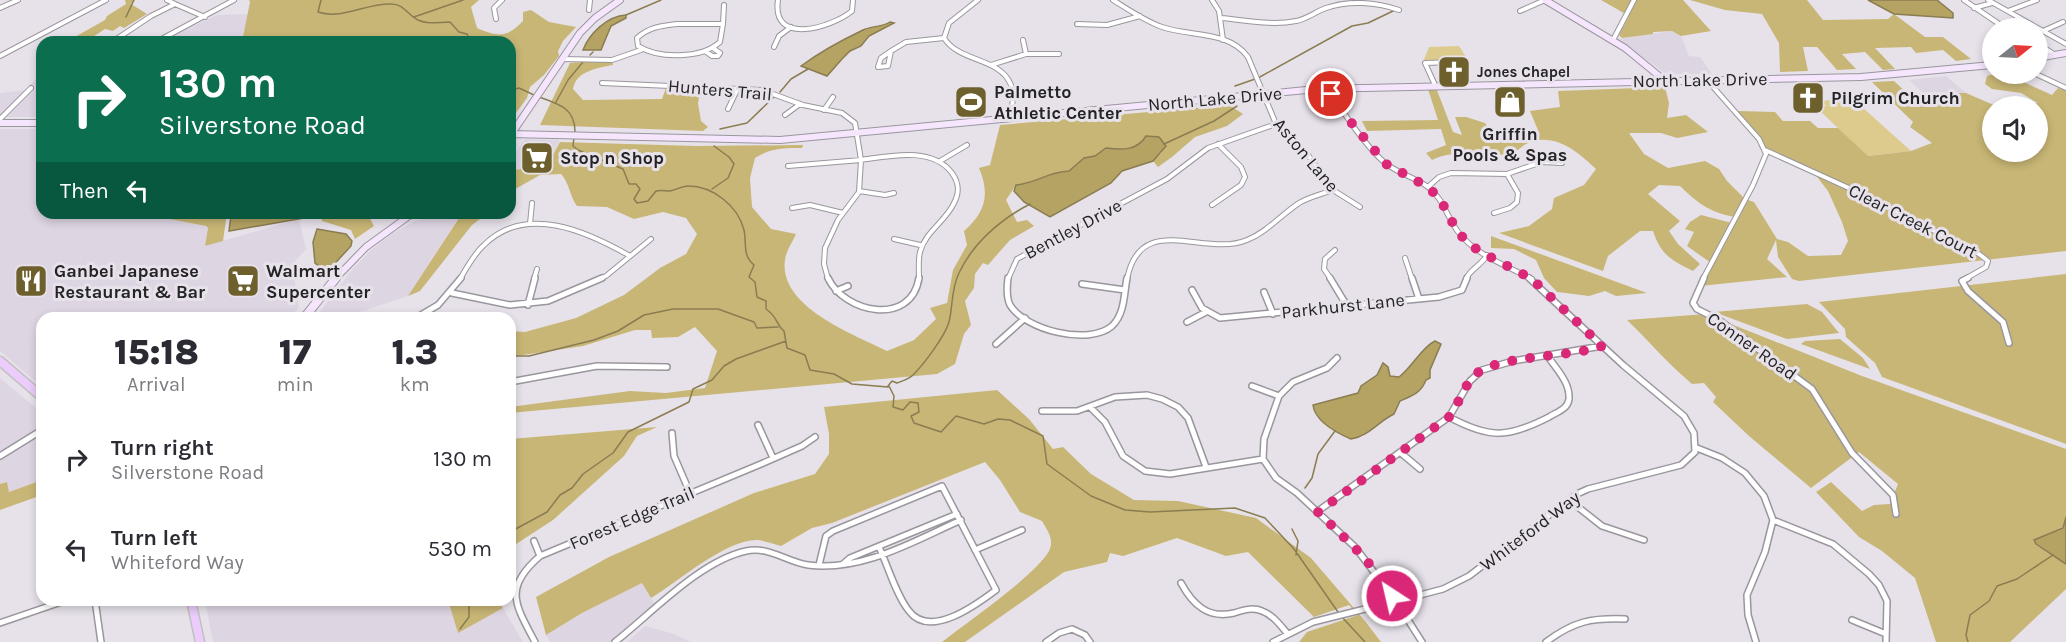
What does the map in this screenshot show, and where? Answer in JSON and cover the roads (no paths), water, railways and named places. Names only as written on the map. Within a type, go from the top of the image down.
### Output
[{"type":"main road","points":[[516,126],[540,89],[589,23],[620,0]]},
{"type":"main road","points":[[1545,0],[1613,40],[1664,80]]},
{"type":"main road","points":[[2048,56],[2066,53]]},
{"type":"main road","name":"North Lake Drive","points":[[516,135],[780,140],[1317,89],[1861,77],[1982,66]]},
{"type":"main road","points":[[0,121],[36,123]]},
{"type":"main road","points":[[309,312],[352,258],[381,232],[403,219]]},
{"type":"main road","points":[[0,361],[36,391]]},
{"type":"main road","points":[[192,606],[200,642]]},
{"type":"street","points":[[0,8],[18,0]]},
{"type":"street","points":[[38,36],[106,0]]},
{"type":"street","points":[[167,0],[205,17]]},
{"type":"street","points":[[121,36],[151,16],[183,0]]},
{"type":"street","points":[[168,36],[234,0]]},
{"type":"street","points":[[496,19],[494,8],[502,0]]},
{"type":"street","points":[[589,10],[590,0]]},
{"type":"street","points":[[778,0],[775,9],[777,15],[791,27],[813,30],[835,24],[852,11],[853,0]]},
{"type":"street","points":[[944,38],[949,23],[978,0]]},
{"type":"street","points":[[1113,0],[1167,28],[1223,40],[1220,11],[1212,0]]},
{"type":"street","points":[[1520,11],[1545,0]]},
{"type":"street","points":[[1613,40],[1634,0]]},
{"type":"street","points":[[1964,0],[1988,18]]},
{"type":"street","points":[[2008,11],[2037,0]]},
{"type":"street","points":[[1221,18],[1283,23],[1305,19],[1335,4],[1352,1],[1371,2],[1399,10]]},
{"type":"street","points":[[1974,8],[1992,1],[2020,18]]},
{"type":"street","points":[[562,59],[612,60],[641,50],[693,54],[705,51],[720,42],[726,10],[724,5]]},
{"type":"street","points":[[1077,24],[1107,25],[1140,16]]},
{"type":"street","points":[[2048,29],[2062,22]]},
{"type":"street","points":[[641,50],[637,38],[652,27],[723,24]]},
{"type":"street","points":[[774,47],[779,36],[791,27]]},
{"type":"street","points":[[2048,34],[2066,44]]},
{"type":"street","points":[[0,56],[36,37]]},
{"type":"street","points":[[891,51],[888,66],[878,67],[880,58],[891,51],[906,42],[944,38]]},
{"type":"street","points":[[944,38],[953,50],[991,65],[1003,73],[1010,83],[1012,118]]},
{"type":"street","points":[[1023,40],[1026,54]]},
{"type":"street","name":"Aston Lane","points":[[1223,40],[1239,46],[1246,52],[1276,123],[1308,155],[1333,190],[1360,207]]},
{"type":"street","points":[[705,51],[712,56],[718,56],[720,53],[713,48]]},
{"type":"street","points":[[2048,50],[2055,55]]},
{"type":"street","points":[[991,65],[1026,54],[1059,54]]},
{"type":"street","points":[[1435,86],[1425,63],[1454,62]]},
{"type":"street","points":[[1707,80],[1760,139],[1765,150]]},
{"type":"street","points":[[2048,80],[2066,88]]},
{"type":"street","name":"Hunters Trail","points":[[602,83],[738,88],[773,92],[800,104],[853,118],[858,124],[858,134]]},
{"type":"street","points":[[0,121],[31,88]]},
{"type":"street","points":[[728,109],[738,88]]},
{"type":"street","points":[[1317,89],[1330,104],[1344,114]]},
{"type":"street","points":[[1328,89],[1344,114],[1386,164],[1428,187],[1443,203],[1461,236],[1472,247],[1532,279],[1602,346],[1684,416],[1695,432],[1696,448],[1729,462],[1755,483],[1764,496],[1773,520],[1765,552],[1747,595],[1748,615],[1756,642]]},
{"type":"street","points":[[825,110],[833,97]]},
{"type":"street","points":[[785,116],[800,104]]},
{"type":"street","name":"Bentley Drive","points":[[1024,318],[1013,309],[1007,298],[1010,270],[1017,259],[1167,179],[1200,152],[1276,123]]},
{"type":"street","points":[[788,166],[861,160],[905,155],[940,161],[955,177],[958,195],[954,206],[920,245],[917,261],[918,283],[910,297],[900,307],[864,309],[850,304],[836,291],[826,273],[824,254],[827,238],[860,191],[862,176],[861,160],[858,134]]},
{"type":"street","points":[[1212,205],[1241,185],[1245,177],[1241,167],[1218,144]]},
{"type":"street","points":[[940,161],[967,145]]},
{"type":"street","name":"Clear Creek Court","points":[[1765,150],[1873,199],[1979,254],[1988,261],[1986,267],[1962,281],[1968,291],[2003,322],[2009,343]]},
{"type":"street","name":"Conner Road","points":[[1765,150],[1764,163],[1696,292],[1694,303],[1812,389],[1852,453],[1893,495],[1896,514]]},
{"type":"street","points":[[1428,187],[1439,177],[1451,173],[1507,174],[1542,162],[1562,162]]},
{"type":"street","points":[[1494,213],[1510,208],[1517,202],[1518,193],[1507,174]]},
{"type":"street","points":[[996,344],[1024,318],[1066,335],[1092,335],[1106,330],[1117,321],[1121,313],[1132,260],[1148,245],[1173,240],[1220,245],[1242,243],[1257,236],[1301,201],[1333,190]]},
{"type":"street","points":[[860,191],[885,195],[894,193]]},
{"type":"street","points":[[530,224],[532,203]]},
{"type":"street","points":[[792,208],[810,205],[843,213]]},
{"type":"street","points":[[428,312],[436,308],[452,293],[478,251],[486,243],[505,231],[530,224],[548,223],[579,230],[603,240],[630,256]]},
{"type":"street","points":[[452,293],[501,304],[528,305],[557,298],[589,285],[617,268],[651,239]]},
{"type":"street","points":[[894,239],[920,245]]},
{"type":"street","points":[[1335,250],[1325,259],[1324,269],[1347,306]]},
{"type":"street","name":"Parkhurst Lane","points":[[1206,312],[1220,318],[1452,295],[1462,290],[1468,274],[1483,262],[1487,255]]},
{"type":"street","points":[[1405,258],[1419,299]]},
{"type":"street","points":[[528,305],[537,269]]},
{"type":"street","points":[[1082,284],[1125,290]]},
{"type":"street","points":[[836,291],[848,286]]},
{"type":"street","points":[[1187,322],[1206,312],[1197,303],[1192,290]]},
{"type":"street","points":[[1264,292],[1274,314]]},
{"type":"street","points":[[1318,512],[1449,417],[1459,405],[1473,377],[1481,370],[1502,362],[1549,358],[1602,346]]},
{"type":"street","points":[[1336,358],[1327,368],[1293,382],[1279,396],[1264,439],[1263,459],[1276,478],[1318,512],[1365,558],[1392,596],[1400,603],[1422,642]]},
{"type":"street","points":[[1449,417],[1478,432],[1501,436],[1520,431],[1565,408],[1569,401],[1567,384],[1549,358]]},
{"type":"street","points":[[516,381],[597,366],[667,367]]},
{"type":"street","points":[[1252,386],[1279,396]]},
{"type":"street","points":[[1042,411],[1070,413],[1108,398],[1136,396],[1152,396],[1171,402],[1190,421],[1206,467]]},
{"type":"street","points":[[1090,406],[1108,426],[1113,443],[1123,456],[1138,468],[1153,473],[1168,475],[1263,459]]},
{"type":"street","points":[[758,425],[773,458]]},
{"type":"street","points":[[0,456],[36,432]]},
{"type":"street","points":[[672,434],[673,453],[690,493]]},
{"type":"street","name":"Forest Edge Trail","points":[[516,584],[521,573],[540,556],[802,446],[815,437]]},
{"type":"street","name":"Whiteford Way","points":[[1400,603],[1469,576],[1569,500],[1588,489],[1681,465],[1691,458],[1696,448]]},
{"type":"street","points":[[1401,453],[1420,469]]},
{"type":"street","points":[[819,565],[826,536],[833,531],[942,486],[996,590],[983,601],[936,622],[926,622],[914,617],[907,609],[881,550]]},
{"type":"street","points":[[1569,500],[1602,526],[1644,540]]},
{"type":"street","points":[[615,642],[714,563],[734,554],[758,549],[796,561],[819,565],[851,564],[957,514]]},
{"type":"street","points":[[881,550],[961,520]]},
{"type":"street","points":[[1773,520],[1819,536],[1833,544],[1869,574],[1879,585],[1887,601],[1886,642]]},
{"type":"street","points":[[975,550],[1022,530]]},
{"type":"street","points":[[534,541],[540,556]]},
{"type":"street","points":[[1181,583],[1196,605],[1210,614],[1221,615],[1245,608],[1261,610],[1274,616],[1287,633]]},
{"type":"street","points":[[1389,603],[1389,598],[1392,596]]},
{"type":"street","name":"Forest Edge Trail","points":[[516,603],[535,642]]},
{"type":"street","points":[[1274,642],[1287,633],[1312,623],[1389,603],[1400,603]]},
{"type":"street","points":[[0,622],[49,606]]},
{"type":"street","points":[[96,606],[102,642]]},
{"type":"street","points":[[1546,642],[1573,623],[1602,618],[1625,619]]},
{"type":"street","points":[[1852,620],[1886,634]]},
{"type":"street","points":[[1046,642],[1059,633],[1072,629],[1080,631],[1090,642]]},
{"type":"waterway","points":[[126,17],[134,0]]},
{"type":"waterway","points":[[321,0],[318,12],[327,14],[345,13],[382,4],[396,4],[422,22],[450,22],[459,32],[468,36]]},
{"type":"waterway","points":[[414,17],[463,0]]},
{"type":"waterway","points":[[626,15],[661,0]]},
{"type":"waterway","points":[[1235,86],[1258,78],[1352,26],[1368,23],[1393,11]]},
{"type":"waterway","points":[[590,55],[593,52]]},
{"type":"waterway","points":[[556,102],[568,80],[583,62]]},
{"type":"waterway","points":[[780,92],[791,79],[808,69]]},
{"type":"waterway","points":[[516,89],[534,95]]},
{"type":"waterway","points":[[539,97],[569,112],[575,132]]},
{"type":"waterway","points":[[720,129],[747,123],[774,97]]},
{"type":"waterway","points":[[1164,144],[1214,121],[1237,106]]},
{"type":"waterway","points":[[574,137],[573,146],[578,150],[623,169],[629,184],[636,184],[640,189],[634,199],[637,203],[648,201],[656,191],[670,191],[688,186],[706,190],[723,199],[741,221],[746,253],[754,265],[749,277],[755,282],[757,297],[766,301],[766,309],[784,331],[786,341]]},
{"type":"waterway","points":[[712,189],[728,178],[734,164],[729,157],[714,146]]},
{"type":"waterway","points":[[888,386],[892,381],[897,383],[913,375],[939,342],[949,322],[956,279],[972,252],[998,225],[1030,204]]},
{"type":"waterway","points":[[516,356],[529,356],[594,340],[618,331],[644,315],[673,309],[718,309],[754,322],[757,328],[778,327]]},
{"type":"waterway","points":[[516,529],[547,512],[560,495],[572,488],[583,474],[613,453],[628,432],[689,402],[693,389],[712,380],[724,366],[736,359],[786,341]]},
{"type":"waterway","points":[[786,341],[787,348],[805,355],[810,370],[834,374],[852,384],[888,387]]},
{"type":"waterway","points":[[889,386],[894,396],[893,407],[903,410],[910,402],[918,403],[919,412],[911,416],[914,423],[941,432],[956,416],[984,424],[998,419],[1010,420],[1043,436],[1047,464],[1091,496],[1125,510],[1150,512],[1235,508],[1265,518],[1296,552]]},
{"type":"waterway","points":[[1305,488],[1312,478],[1318,454],[1335,431]]},
{"type":"waterway","points":[[1292,529],[1298,541],[1296,552]]},
{"type":"waterway","points":[[1296,552],[1338,612]]},
{"type":"waterway","points":[[1968,642],[1966,635],[1970,615],[1989,601],[1997,586],[2017,579],[2053,555]]},
{"type":"waterway","points":[[460,629],[469,617],[469,606]]},
{"type":"waterway","points":[[1341,616],[1365,642]]},
{"type":"place","name":"Jones Chapel","points":[[1454,72]]},
{"type":"place","name":"Pilgrim Church","points":[[1808,98]]},
{"type":"place","name":"Palmetto Athletic Center","points":[[971,102]]},
{"type":"place","name":"Griffin Pools & Spas","points":[[1510,102]]},
{"type":"place","name":"Stop n Shop","points":[[537,158]]},
{"type":"place","name":"Ganbei Japanese Restaurant & Bar","points":[[31,281]]},
{"type":"place","name":"Walmart Supercenter","points":[[243,281]]}]
